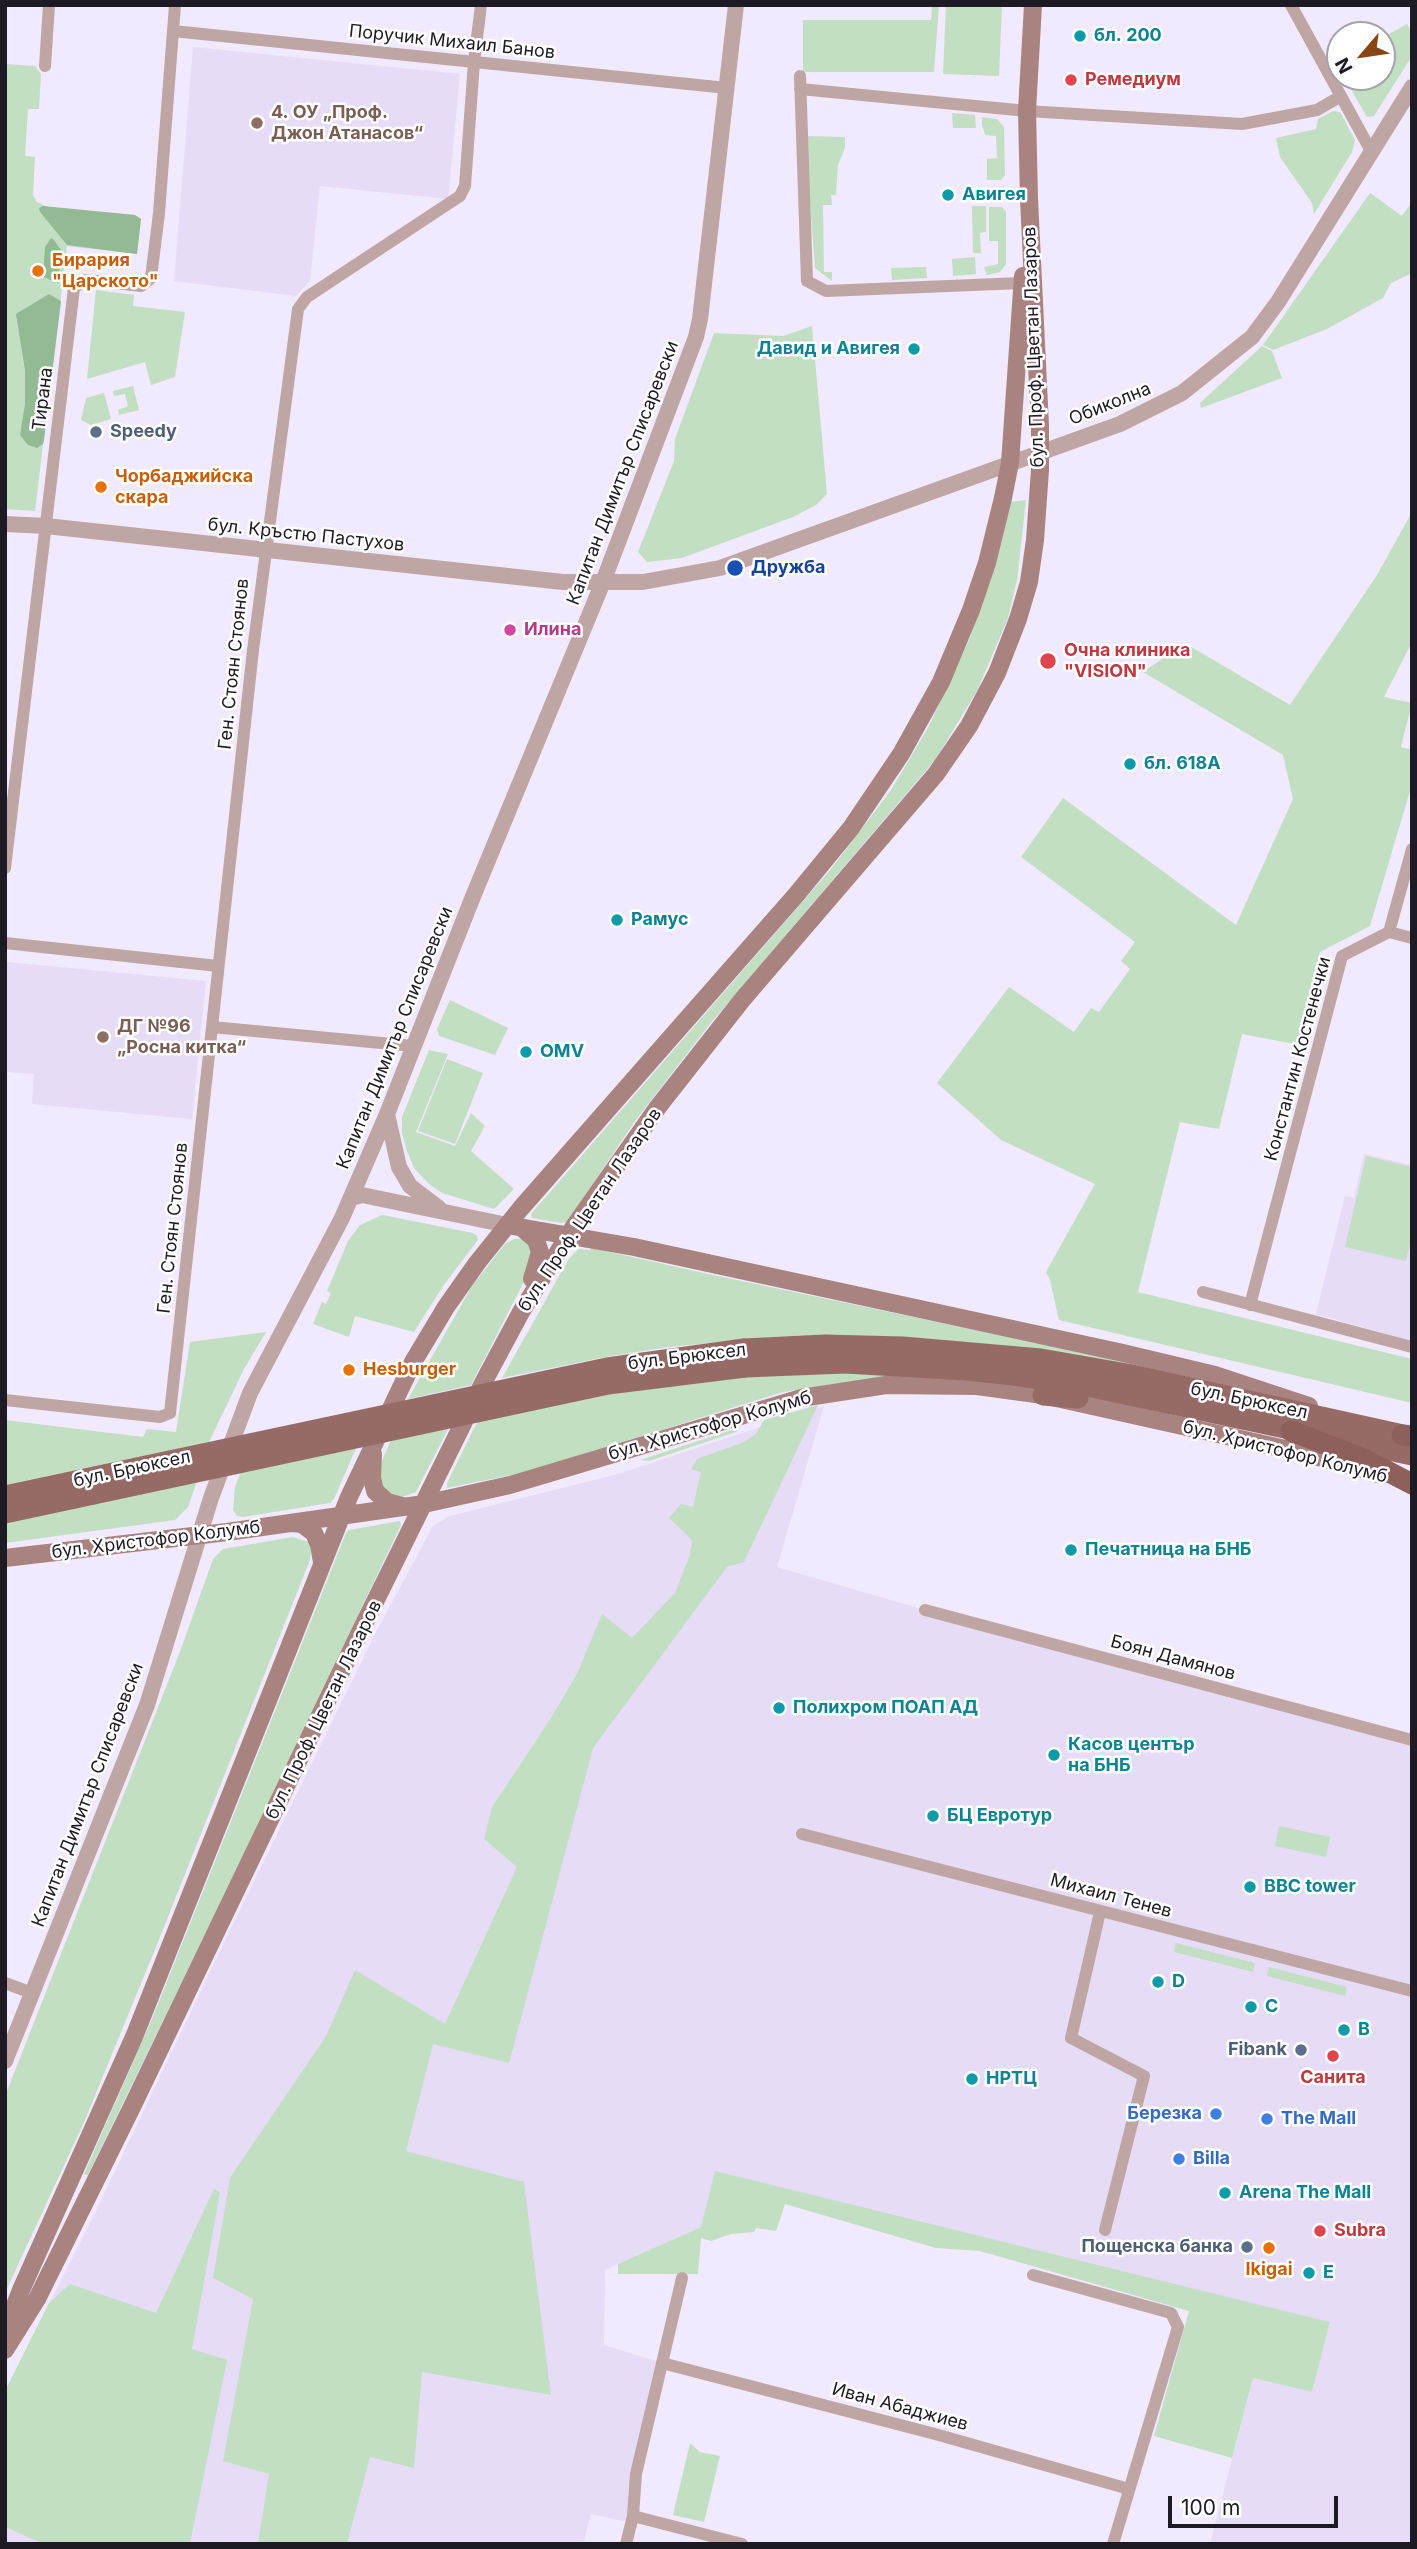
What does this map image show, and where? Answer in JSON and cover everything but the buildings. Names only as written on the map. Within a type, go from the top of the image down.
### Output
[{"type":"highway","points":[[1291,1431],[1364,1458],[1412,1484]]},
{"type":"main road","name":"бул. Проф. Цветан Лазаров","points":[[5,2350],[37,2298],[121,2130],[482,1382],[521,1312],[568,1235],[658,1107],[726,1020],[929,783],[969,726],[997,673],[1024,601],[1035,540],[1040,452],[1027,111],[1033,5]]},
{"type":"main road","name":"бул. Проф. Цветан Лазаров","points":[[5,2330],[134,2037],[322,1564],[400,1386],[446,1307],[851,828],[882,786],[941,682],[961,637],[987,564],[1010,463],[1029,199]]},
{"type":"main road","points":[[604,1183],[594,1211],[595,1225],[605,1234],[634,1247]]},
{"type":"main road","points":[[515,1226],[634,1247],[1215,1375],[1375,1429],[1408,1436]]},
{"type":"main road","points":[[515,1226],[536,1240],[540,1252],[521,1312]]},
{"type":"main road","name":"бул. Брюксел","points":[[5,1513],[608,1384],[825,1345],[996,1353],[1127,1374],[1375,1429]]},
{"type":"main road","name":"бул. Брюксел","points":[[5,1496],[607,1368],[745,1358],[966,1370],[1087,1386],[1178,1405]]},
{"type":"main road","name":"бул. Христофор Колумб","points":[[5,1558],[424,1504],[510,1485],[801,1398],[863,1387],[917,1384],[977,1386],[1043,1395],[1308,1454],[1412,1484]]},
{"type":"main road","points":[[1043,1395],[1178,1405]]},
{"type":"main road","name":"бул. Христофор Колумб","points":[[1178,1405],[1412,1455]]},
{"type":"main road","points":[[373,1443],[372,1478],[375,1491],[387,1502],[404,1507]]},
{"type":"main road","points":[[292,1522],[302,1524],[314,1533],[322,1564]]},
{"type":"street","points":[[45,65],[49,5]]},
{"type":"street","name":"Тирана","points":[[5,868],[74,288],[86,280],[141,286],[151,278],[159,213],[175,5]]},
{"type":"street","name":"Ген. Стоян Стоянов","points":[[5,1399],[160,1417],[170,1413],[265,550],[298,309],[314,292],[460,196],[465,186],[481,5]]},
{"type":"street","name":"Капитан Димитър Списаревски","points":[[5,2061],[147,1705],[199,1535],[250,1393],[351,1198],[387,1114],[603,582],[683,371],[701,319],[736,5]]},
{"type":"street","points":[[1291,5],[1371,151]]},
{"type":"street","name":"Поручик Михаил Банов","points":[[173,32],[727,88]]},
{"type":"street","points":[[1023,283],[826,291],[807,281],[800,83],[1027,111],[1242,124],[1317,110],[1341,96]]},
{"type":"street","name":"Обиколна","points":[[603,582],[656,580],[720,568],[1120,424],[1182,393],[1251,337],[1278,302],[1412,87]]},
{"type":"street","name":"бул. Кръстю Пастухов","points":[[5,524],[46,526],[563,582],[603,582]]},
{"type":"street","points":[[1412,849],[1389,932],[1412,938]]},
{"type":"street","name":"Константин Костенечки","points":[[1250,1305],[1342,956],[1389,932]]},
{"type":"street","points":[[5,943],[218,966]]},
{"type":"street","points":[[212,1027],[413,1046]]},
{"type":"street","points":[[387,1114],[394,1149],[404,1176],[410,1186],[444,1212]]},
{"type":"street","points":[[351,1198],[362,1195],[515,1226]]},
{"type":"street","points":[[1203,1292],[1412,1348]]},
{"type":"street","name":"Боян Дамянов","points":[[925,1610],[1412,1740]]},
{"type":"street","name":"Михаил Тенев","points":[[802,1834],[1412,1991]]},
{"type":"street","points":[[1100,1912],[1071,2038],[1144,2077],[1105,2230]]},
{"type":"street","points":[[5,1983],[32,1993]]},
{"type":"street","points":[[1033,2275],[1171,2313],[1178,2328],[1113,2544]]},
{"type":"street","points":[[626,2544],[633,2515],[636,2474],[682,2278]]},
{"type":"street","name":"Иван Абаджиев","points":[[662,2363],[935,2434],[1129,2489]]},
{"type":"street","points":[[633,2515],[743,2544]]},
{"type":"shaded area","name":"4. ОУ „Проф. Джон Атанасов“","points":[[193,47],[460,74],[448,199],[320,186],[310,281],[296,296],[174,281]]},
{"type":"shaded area","name":"ДГ №96 „Росна китка“","points":[[7,962],[206,981],[192,1119],[32,1104],[34,1074],[5,1072]]},
{"type":"shaded area","points":[[1364,1154],[1412,1165],[1412,1341],[1316,1314],[1345,1196],[1354,1198]]},
{"type":"shaded area","points":[[824,1406],[777,1567],[925,1610],[1412,1741],[1412,2544],[1210,2544],[1253,2378],[1312,2392],[1330,2322],[715,2172],[701,2227],[605,2270],[604,2345],[662,2363],[633,2516],[623,2521],[591,2514],[583,2544],[5,2544],[5,2391],[94,2215],[377,1630],[433,1526],[450,1516],[618,1474]]},
{"type":"green space","points":[[932,5],[939,5],[934,72],[803,72],[803,20],[931,20]]},
{"type":"green space","points":[[946,5],[1002,5],[999,76],[943,74]]},
{"type":"green space","points":[[1407,24],[1412,33],[1412,56],[1396,81],[1396,30]]},
{"type":"green space","points":[[5,64],[35,66],[41,74],[39,109],[28,109],[25,156],[35,157],[33,195],[37,202],[49,208],[135,215],[141,219],[137,254],[67,246],[35,511],[5,509]]},
{"type":"green space","points":[[1352,91],[1390,91],[1374,116],[1367,117]]},
{"type":"green space","points":[[1333,111],[1340,112],[1355,140],[1352,152],[1314,214],[1312,203],[1280,157],[1276,138],[1316,129],[1318,119]]},
{"type":"green space","points":[[952,113],[975,115],[976,128],[953,128]]},
{"type":"green space","points":[[982,117],[997,119],[1004,127],[1005,175],[1001,180],[987,180],[987,159],[997,158],[996,136],[985,135]]},
{"type":"green space","points":[[805,136],[845,137],[845,148],[838,165],[836,195],[831,195],[832,205],[823,205],[824,272],[832,272],[832,281],[815,268]]},
{"type":"green space","points":[[1370,193],[1402,216],[1412,202],[1412,273],[1391,283],[1383,298],[1327,329],[1273,350],[1263,345]]},
{"type":"green space","points":[[43,206],[135,215],[141,219],[137,254],[67,245],[40,212],[39,208]]},
{"type":"green space","points":[[972,206],[986,206],[986,232],[980,233],[981,253],[973,253]]},
{"type":"green space","points":[[989,207],[1002,207],[1006,212],[1006,264],[1000,272],[987,275],[984,267],[998,264],[998,241],[989,241]]},
{"type":"green space","points":[[51,238],[61,250],[59,276],[56,280],[43,276],[45,247]]},
{"type":"green space","points":[[975,257],[976,274],[953,276],[952,259]]},
{"type":"green space","points":[[926,267],[927,278],[892,280],[891,268]]},
{"type":"green space","points":[[96,290],[134,295],[133,306],[185,312],[175,377],[151,385],[145,362],[87,379]]},
{"type":"green space","points":[[49,294],[61,301],[44,440],[37,448],[28,445],[20,435],[25,404],[25,370],[16,314]]},
{"type":"green space","points":[[812,326],[827,494],[816,505],[793,517],[682,558],[647,562],[638,552],[674,461],[675,439],[714,333],[783,336]]},
{"type":"green space","points":[[1262,346],[1272,351],[1282,378],[1201,408],[1200,403]]},
{"type":"green space","points":[[133,386],[139,410],[119,415],[118,410],[128,406],[125,394],[114,396],[113,391]]},
{"type":"green space","points":[[104,393],[111,419],[91,425],[81,420],[86,398]]},
{"type":"green space","points":[[1026,500],[1017,580],[1008,618],[977,691],[935,760],[709,1025],[635,1121],[567,1222],[532,1218],[531,1214],[831,869],[891,790],[929,726],[969,640],[995,568],[1011,502]]},
{"type":"green space","points":[[1412,512],[1412,642],[1384,697],[1412,703],[1401,747],[1412,750],[1412,784],[1370,926],[1320,952],[1300,1045],[1242,1034],[1219,1129],[1180,1122],[1138,1292],[1412,1359],[1412,1403],[1059,1320],[1046,1272],[1095,1184],[1001,1140],[937,1083],[1009,987],[1074,1032],[1091,1008],[1099,1012],[1130,969],[1121,961],[1135,942],[1021,857],[1063,798],[1236,925],[1293,799],[1283,755],[1143,672],[1172,652],[1188,645],[1290,705],[1377,575]]},
{"type":"green space","points":[[450,1000],[508,1028],[495,1055],[439,1036],[437,1029]]},
{"type":"green space","points":[[429,1050],[448,1054],[416,1132],[455,1146],[471,1113],[485,1126],[471,1151],[514,1189],[494,1209],[442,1193],[414,1168],[407,1151],[402,1133],[402,1117]]},
{"type":"green space","points":[[447,1059],[483,1073],[455,1144],[418,1131]]},
{"type":"green space","points":[[1366,1156],[1412,1167],[1412,1235],[1406,1261],[1345,1247]]},
{"type":"green space","points":[[382,1215],[473,1233],[478,1240],[443,1286],[414,1332],[355,1316],[349,1337],[313,1324],[322,1302],[326,1304],[331,1293],[327,1291],[348,1241],[360,1225]]},
{"type":"green space","points":[[514,1239],[523,1239],[533,1246],[531,1268],[471,1385],[408,1399],[472,1286],[505,1244]]},
{"type":"green space","points":[[592,1248],[1071,1350],[1243,1390],[1006,1346],[908,1338],[744,1340],[669,1347],[502,1378],[568,1260],[578,1249]]},
{"type":"green space","points":[[266,1332],[244,1369],[209,1442],[5,1488],[5,1420],[143,1437],[147,1429],[176,1432],[190,1342]]},
{"type":"green space","points":[[780,1372],[942,1375],[833,1384],[783,1392],[527,1472],[447,1488],[478,1420],[618,1392]]},
{"type":"green space","points":[[818,1405],[744,1562],[727,1567],[593,1748],[509,2063],[433,2044],[406,2151],[524,2182],[551,2395],[422,2372],[414,2468],[370,2457],[347,2544],[258,2544],[269,2474],[223,2461],[253,2299],[213,2278],[230,2178],[326,2036],[355,1970],[445,2024],[517,1867],[484,1839],[492,1807],[577,1674],[602,1614],[632,1638],[675,1593],[690,1555],[692,1540],[669,1518],[681,1504],[693,1507],[701,1472],[691,1469],[697,1459],[744,1442],[756,1434],[764,1420]]},
{"type":"green space","points":[[449,1427],[416,1492],[402,1497],[387,1496],[376,1474],[391,1440]]},
{"type":"green space","points":[[741,1427],[736,1432],[649,1461],[640,1460]]},
{"type":"green space","points":[[357,1446],[330,1503],[243,1517],[237,1516],[233,1510],[235,1487],[241,1471]]},
{"type":"green space","points":[[197,1481],[188,1507],[175,1520],[5,1543],[5,1522]]},
{"type":"green space","points":[[400,1521],[401,1525],[219,1906],[86,2175],[84,2174],[152,2019],[346,1533],[349,1530]]},
{"type":"green space","points":[[293,1537],[308,1542],[311,1549],[310,1560],[85,2120],[5,2293],[5,2096],[181,1649],[213,1559],[223,1549]]},
{"type":"green space","points":[[1279,1826],[1330,1837],[1326,1857],[1275,1846]]},
{"type":"green space","points":[[1176,1943],[1255,1963],[1253,1972],[1174,1952]]},
{"type":"green space","points":[[1269,1967],[1347,1987],[1345,1996],[1267,1976]]},
{"type":"green space","points":[[715,2171],[1330,2322],[1312,2392],[1253,2378],[1232,2458],[1154,2436],[1189,2311],[980,2251],[936,2248],[785,2204],[776,2231],[756,2228],[754,2232],[731,2234],[711,2241],[701,2238],[698,2274],[618,2274],[618,2264],[701,2227]]},
{"type":"green space","points":[[214,2189],[220,2192],[192,2349],[227,2360],[190,2544],[44,2544],[5,2527],[5,2391],[49,2303],[70,2284],[156,2313]]},
{"type":"green space","points":[[690,2443],[700,2452],[720,2456],[704,2522],[673,2515]]},
{"type":"place","name":"бл. 200","points":[[1080,36]]},
{"type":"place","name":"Ремедиум","points":[[1071,80]]},
{"type":"place","name":"4. ОУ „Проф. Джон Атанасов“","points":[[257,123]]},
{"type":"place","name":"Авигея","points":[[948,195]]},
{"type":"place","name":"Бирария \"Царското\"","points":[[38,271]]},
{"type":"place","name":"Давид и Авигея","points":[[914,349]]},
{"type":"place","name":"Speedy","points":[[96,432]]},
{"type":"place","name":"Чорбаджийска скара","points":[[101,487]]},
{"type":"place","name":"Дружба","points":[[735,568]]},
{"type":"place","name":"Илина","points":[[510,630]]},
{"type":"place","name":"Очна клиника \"VISION\"","points":[[1048,661]]},
{"type":"place","name":"бл. 618А","points":[[1130,764]]},
{"type":"place","name":"Рамус","points":[[617,920]]},
{"type":"place","name":"ДГ №96 „Росна китка“","points":[[103,1037]]},
{"type":"place","name":"OMV","points":[[526,1052]]},
{"type":"place","name":"Hesburger","points":[[349,1370]]},
{"type":"place","name":"Печатница на БНБ","points":[[1071,1550]]},
{"type":"place","name":"Полихром ПОАП АД","points":[[779,1708]]},
{"type":"place","name":"Касов център на БНБ","points":[[1054,1755]]},
{"type":"place","name":"БЦ Евротур","points":[[933,1816]]},
{"type":"place","name":"BBC tower","points":[[1250,1887]]},
{"type":"place","name":"D","points":[[1158,1982]]},
{"type":"place","name":"C","points":[[1251,2007]]},
{"type":"place","name":"B","points":[[1344,2030]]},
{"type":"place","name":"Fibank","points":[[1301,2050]]},
{"type":"place","name":"Санита","points":[[1333,2056]]},
{"type":"place","name":"НРТЦ","points":[[972,2079]]},
{"type":"place","name":"Березка","points":[[1216,2114]]},
{"type":"place","name":"The Mall","points":[[1267,2119]]},
{"type":"place","name":"Billa","points":[[1179,2159]]},
{"type":"place","name":"Arena The Mall","points":[[1225,2193]]},
{"type":"place","name":"Subra","points":[[1320,2231]]},
{"type":"place","name":"Пощенска банка","points":[[1247,2247]]},
{"type":"place","name":"Ikigai","points":[[1269,2248]]},
{"type":"place","name":"E","points":[[1309,2273]]}]
